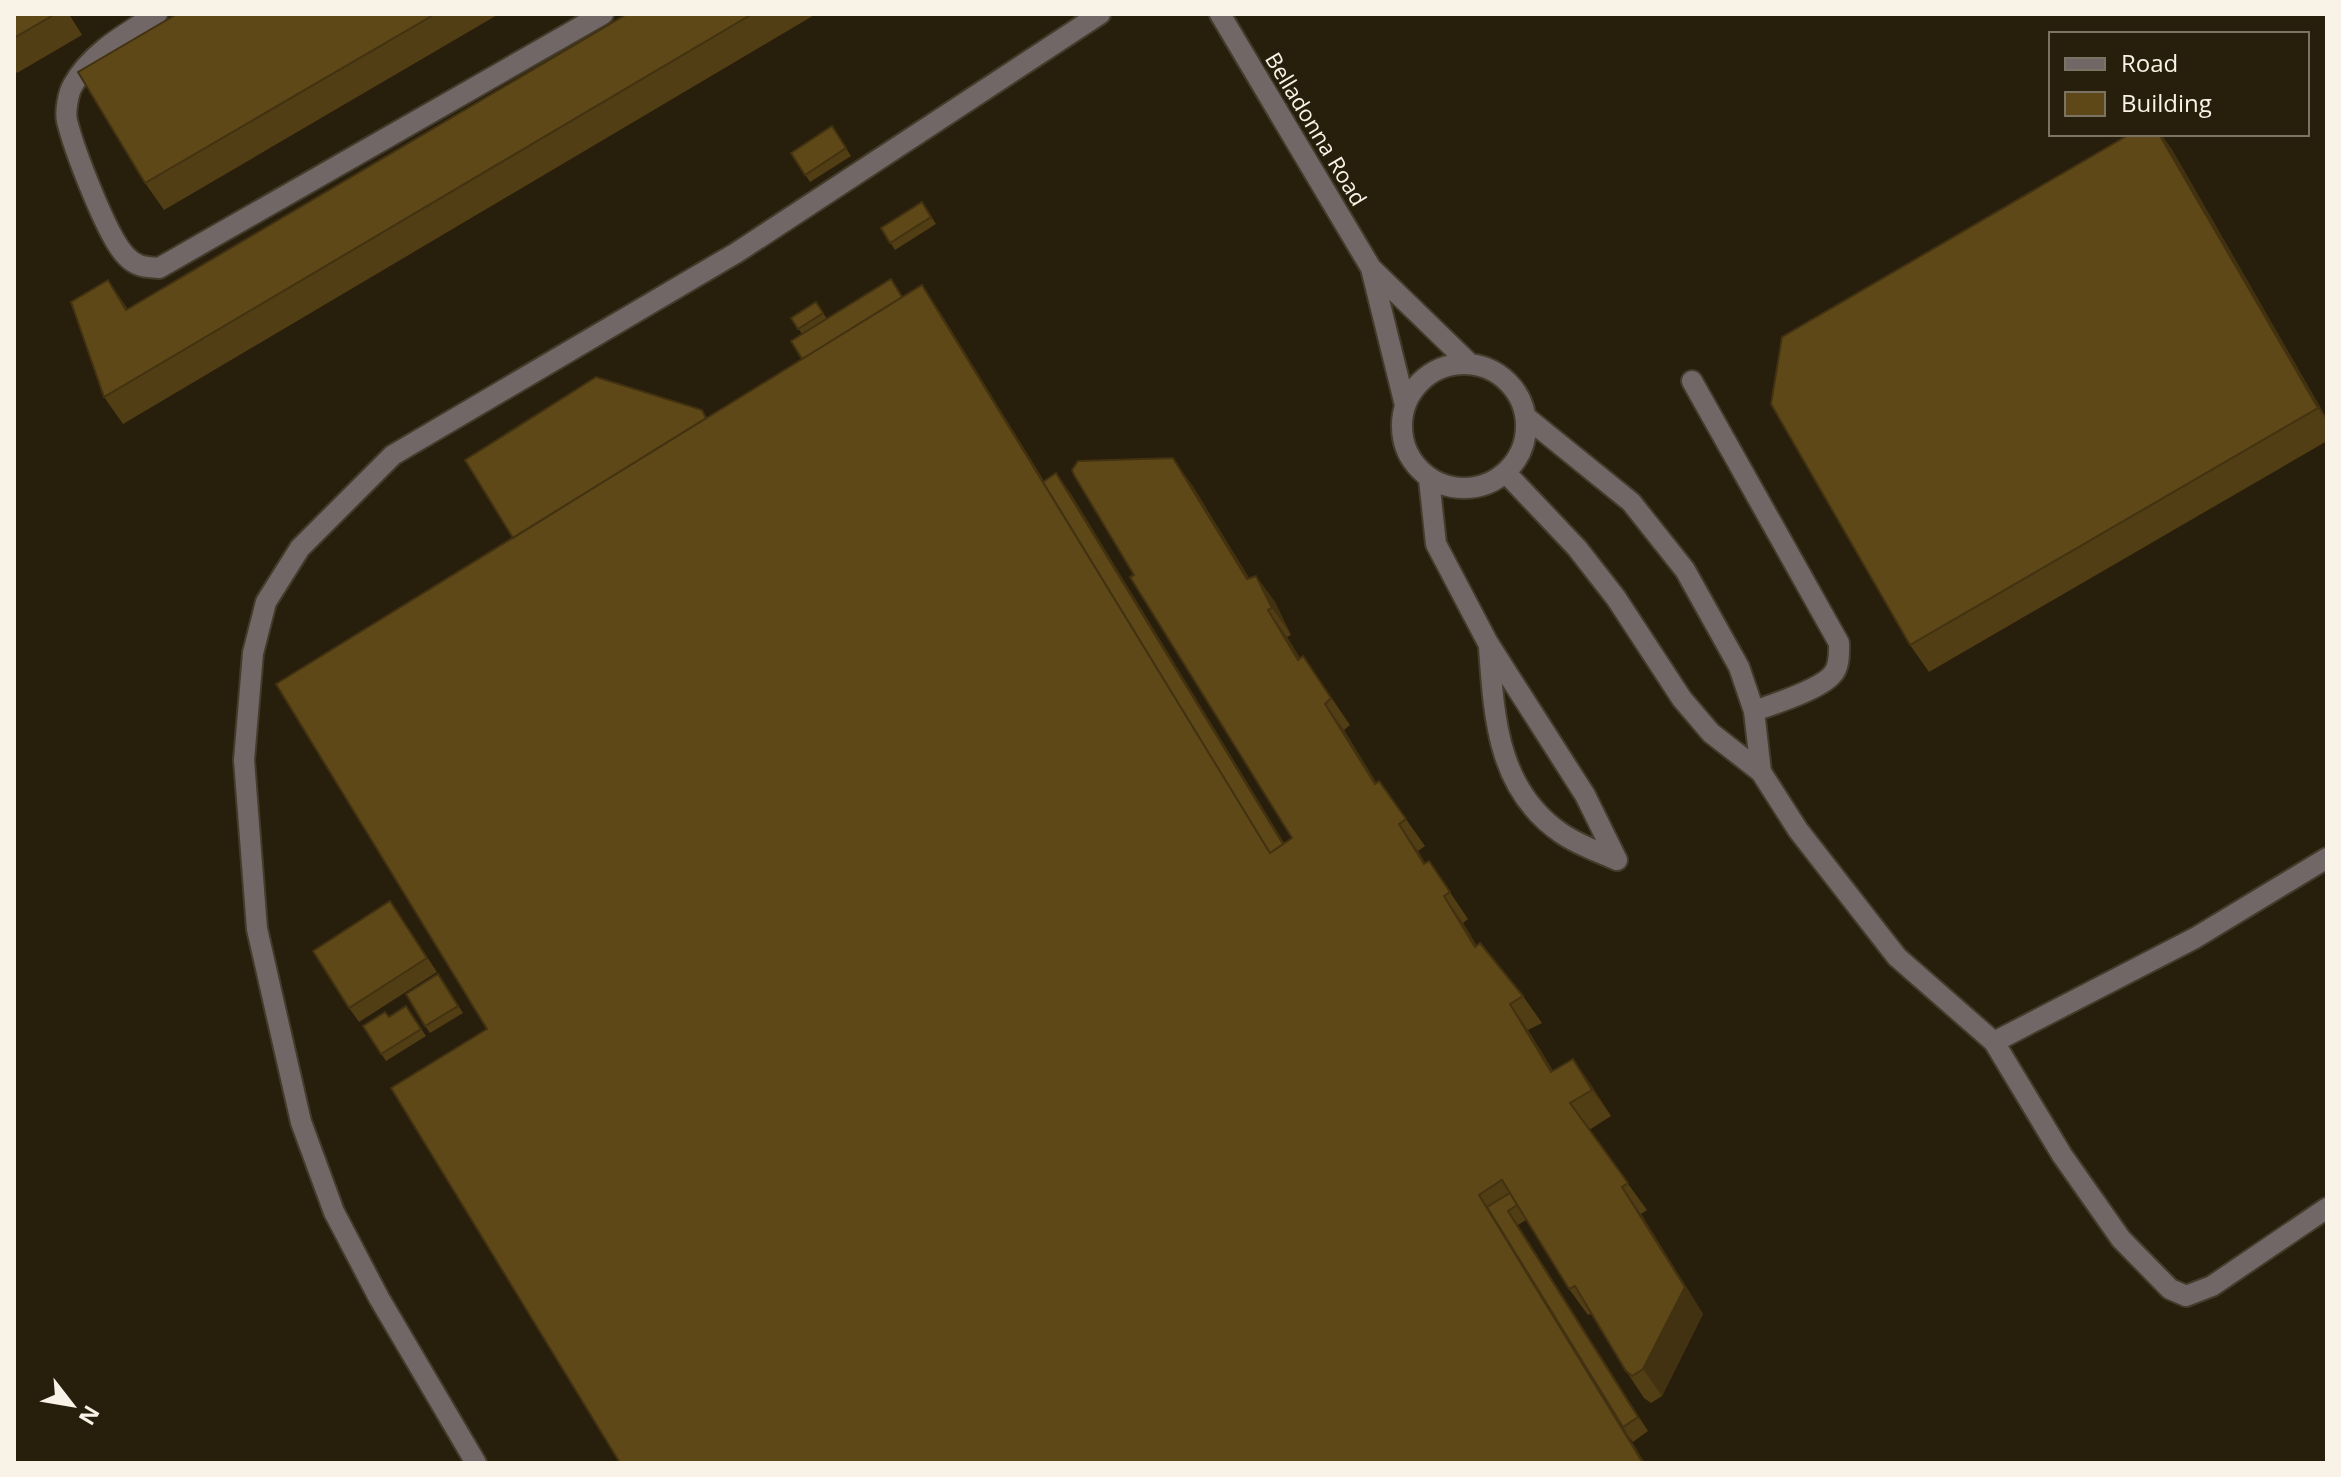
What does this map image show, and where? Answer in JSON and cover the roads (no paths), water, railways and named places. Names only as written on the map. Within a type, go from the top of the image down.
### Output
[{"type":"street","points":[[157,14],[110,44],[89,63],[71,87],[66,118],[112,236],[126,256],[140,267],[159,268],[603,14]]},
{"type":"street","points":[[476,1463],[379,1298],[334,1212],[301,1122],[257,929],[244,760],[253,653],[266,602],[300,548],[393,455],[736,253],[1100,14]]},
{"type":"street","name":"Belladonna Road","points":[[1220,14],[1371,268],[1470,364],[1490,369],[1507,381],[1520,397],[1526,417]]},
{"type":"street","name":"Belladonna Road","points":[[1371,268],[1405,405],[1402,426],[1405,447],[1414,464],[1429,479]]},
{"type":"street","points":[[1405,405],[1415,387],[1431,374],[1450,365],[1470,364]]},
{"type":"street","points":[[1692,381],[1839,643],[1840,659],[1832,675],[1786,700],[1754,711]]},
{"type":"street","points":[[1488,643],[1494,726],[1506,763],[1540,815],[1562,834],[1617,860],[1585,795],[1488,643],[1436,544],[1429,479],[1448,487],[1468,489],[1488,484],[1506,473],[1519,457],[1526,437],[1526,417]]},
{"type":"street","points":[[1526,417],[1631,502],[1685,570],[1739,667],[1754,711],[1761,772]]},
{"type":"street","points":[[1506,473],[1587,561],[1701,721],[1761,772],[1798,830],[1897,957],[1994,1042],[2062,1155],[2121,1239],[2170,1289],[2186,1296],[2212,1286],[2327,1208]]},
{"type":"street","points":[[1994,1042],[2195,938],[2327,858]]}]
